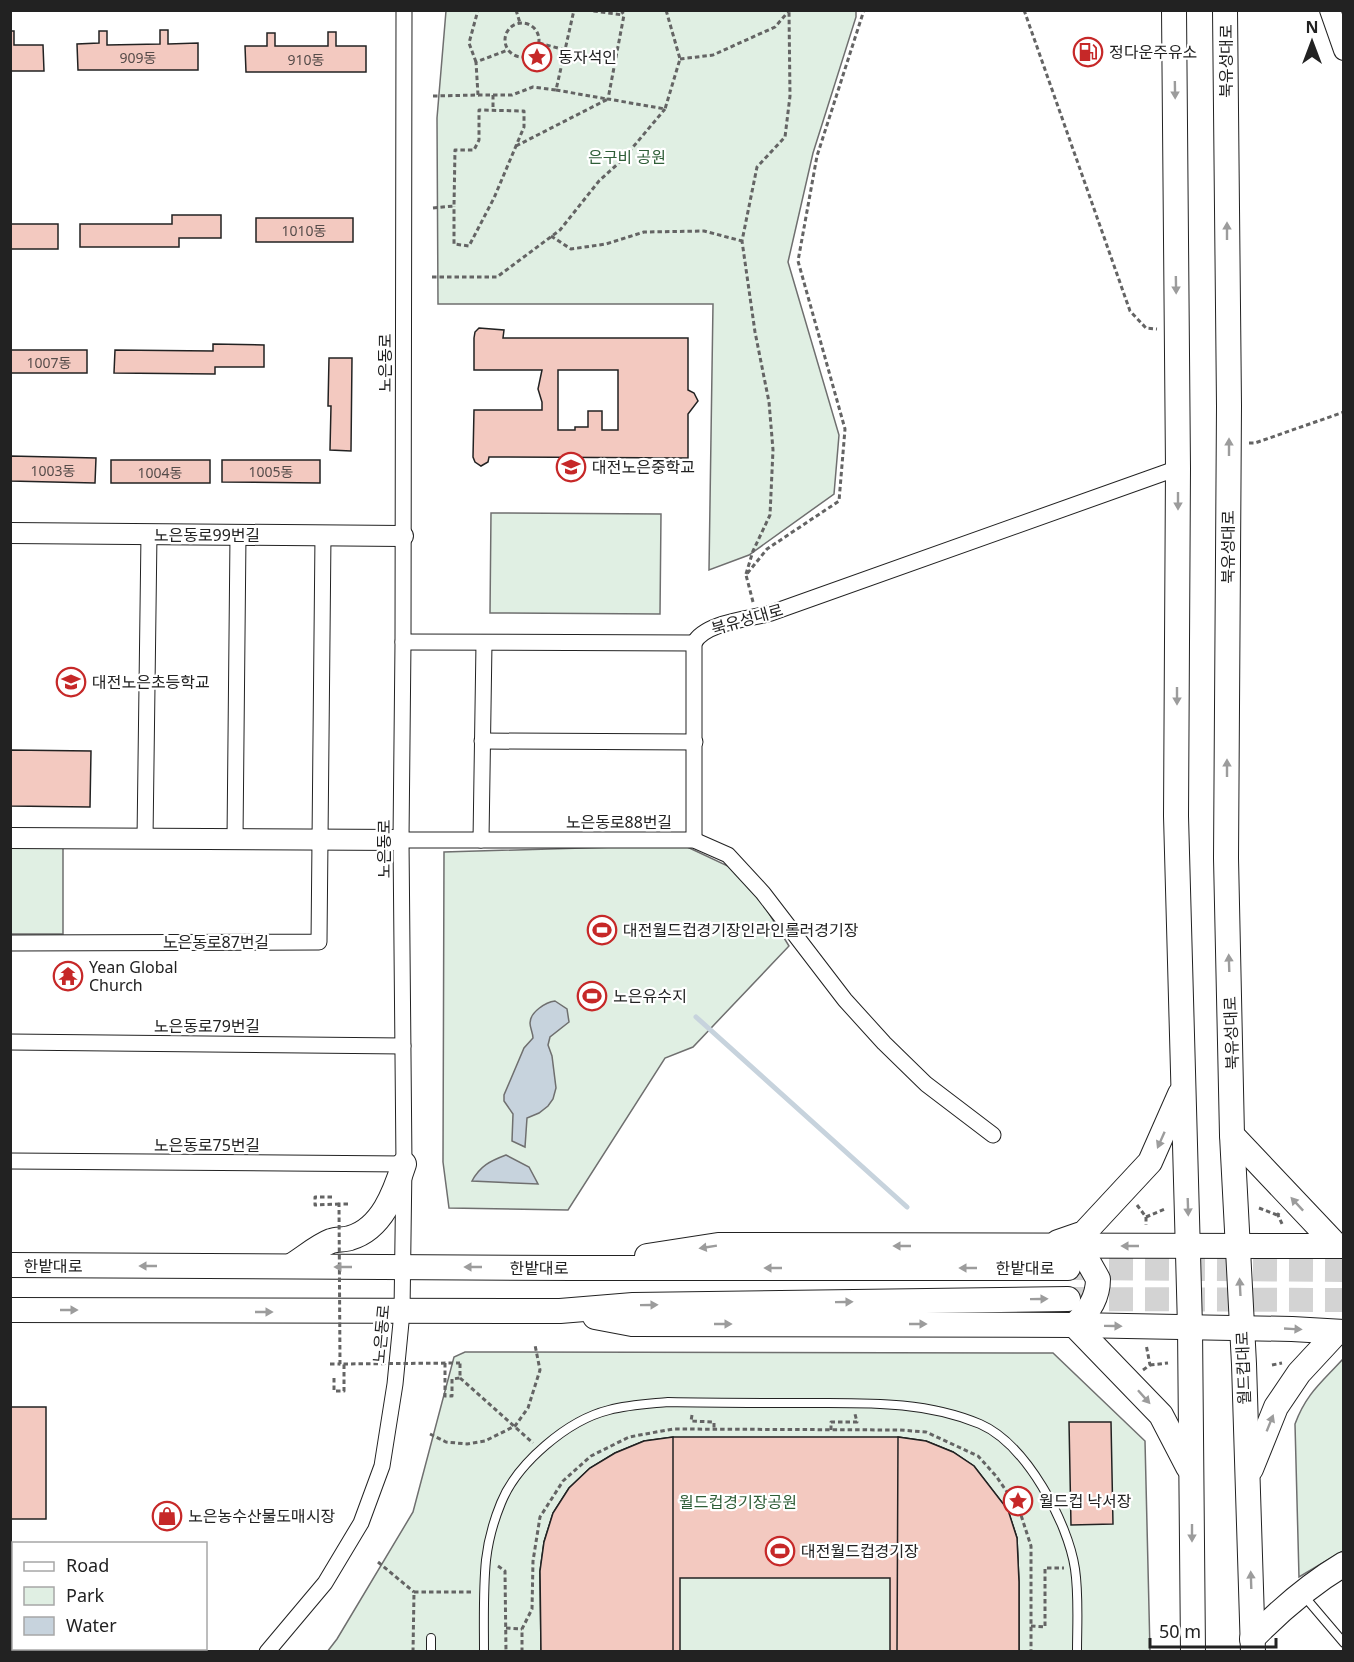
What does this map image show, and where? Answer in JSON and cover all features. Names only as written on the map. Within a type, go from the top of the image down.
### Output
[{"type":"main road","points":[[1174,10],[1178,468],[1176,816],[1189,1246],[1192,1652]]},
{"type":"main road","name":"북유성대로","points":[[1226,10],[1229,444],[1226,858],[1232,1084]]},
{"type":"main road","name":"월드컵대로","points":[[1232,1084],[1232,1135],[1248,1477],[1252,1645]]},
{"type":"main road","points":[[1059,1253],[1084,1233],[1150,1162],[1183,1086]]},
{"type":"main road","points":[[1232,1135],[1340,1246]]},
{"type":"main road","points":[[291,1266],[330,1241],[351,1238],[364,1232],[375,1223],[395,1191],[404,1164]]},
{"type":"main road","points":[[574,1268],[718,1245],[1084,1254],[1098,1279],[1093,1302],[1084,1317],[1074,1325]]},
{"type":"main road","points":[[1059,1253],[1189,1246],[1340,1246]]},
{"type":"main road","name":"한밭대로","points":[[10,1265],[574,1268],[1059,1253]]},
{"type":"main road","name":"한밭대로","points":[[10,1310],[560,1311],[633,1305],[1068,1299]]},
{"type":"main road","points":[[560,1311],[632,1324],[1074,1325],[1340,1332]]},
{"type":"main road","points":[[1074,1325],[1161,1415],[1191,1475]]},
{"type":"main road","points":[[1248,1477],[1276,1407],[1299,1373],[1340,1332]]},
{"type":"main road","points":[[1252,1645],[1301,1592],[1344,1564]]},
{"type":"street","name":"노은동로","points":[[267,1652],[326,1584],[361,1523],[382,1466],[395,1384],[402,1312],[404,10]]},
{"type":"street","points":[[1330,10],[1344,50]]},
{"type":"street","name":"북유성대로","points":[[694,643],[697,636],[709,628],[757,617],[1178,468]]},
{"type":"street","name":"노은동로99번길","points":[[10,533],[404,536]]},
{"type":"street","points":[[145,839],[149,534]]},
{"type":"street","points":[[235,839],[238,535]]},
{"type":"street","name":"노은동로87번길","points":[[10,944],[319,942],[323,535]]},
{"type":"street","points":[[404,642],[694,643]]},
{"type":"street","points":[[481,840],[484,643]]},
{"type":"street","name":"노은동로88번길","points":[[401,840],[694,840],[694,643]]},
{"type":"street","points":[[482,741],[695,742]]},
{"type":"street","points":[[10,838],[401,840]]},
{"type":"street","points":[[694,840],[728,855],[763,893],[845,1000],[884,1043],[926,1083],[993,1135]]},
{"type":"street","name":"노은동로79번길","points":[[10,1042],[403,1046]]},
{"type":"street","name":"노은동로75번길","points":[[10,1161],[404,1164]]},
{"type":"lane","points":[[484,1652],[486,1558],[501,1502],[519,1474],[540,1450],[570,1427],[607,1410],[638,1404],[668,1402],[897,1405],[940,1410],[983,1425],[1007,1443],[1027,1464],[1062,1522],[1075,1568],[1077,1652]]},
{"type":"lane","points":[[1301,1592],[1344,1643]]},
{"type":"lane","points":[[431,1638],[431,1652]]},
{"type":"path","points":[[478,10],[469,43],[476,62],[478,95]]},
{"type":"path","points":[[516,10],[519,23]]},
{"type":"path","points":[[556,90],[574,10]]},
{"type":"path","points":[[586,10],[623,13],[608,99]]},
{"type":"path","points":[[432,277],[496,278],[560,230],[599,180],[623,159],[665,109],[680,59],[666,10]]},
{"type":"path","points":[[746,575],[767,549],[839,501],[845,429],[798,261],[817,156],[864,10]]},
{"type":"path","points":[[1024,10],[1130,312],[1146,328],[1177,331]]},
{"type":"path","points":[[680,59],[713,55],[775,27],[789,11]]},
{"type":"path","points":[[757,617],[746,575],[753,551],[770,515],[773,450],[769,402],[755,332],[742,241],[757,167],[785,137],[790,96],[789,11]]},
{"type":"path","points":[[519,23],[530,24],[539,37],[539,43],[534,53],[517,57],[508,50],[506,32],[510,27],[519,23]]},
{"type":"path","points":[[539,43],[565,50]]},
{"type":"path","points":[[476,62],[508,50]]},
{"type":"path","points":[[433,96],[512,95],[533,87],[665,109]]},
{"type":"path","points":[[493,95],[493,110]]},
{"type":"path","points":[[516,146],[608,99]]},
{"type":"path","points":[[479,110],[493,110],[524,111],[524,127],[495,198],[469,246],[454,244],[455,150],[474,150],[479,140],[479,110]]},
{"type":"path","points":[[433,208],[454,206]]},
{"type":"path","points":[[551,236],[571,249],[606,244],[644,232],[704,231],[742,241]]},
{"type":"path","points":[[1229,444],[1255,443],[1344,412]]},
{"type":"path","points":[[332,1197],[315,1197],[315,1205],[348,1204]]},
{"type":"path","points":[[1134,1202],[1146,1217],[1146,1232]]},
{"type":"path","points":[[334,1378],[334,1391],[344,1391],[339,1204]]},
{"type":"path","points":[[1260,1208],[1278,1215]]},
{"type":"path","points":[[1146,1217],[1165,1209]]},
{"type":"path","points":[[1145,1336],[1149,1365]]},
{"type":"path","points":[[430,1434],[446,1442],[466,1444],[485,1441],[514,1426],[528,1408],[540,1370],[535,1345]]},
{"type":"path","points":[[445,1363],[445,1396],[452,1396],[452,1379],[460,1378]]},
{"type":"path","points":[[330,1364],[460,1363],[460,1378],[540,1450]]},
{"type":"path","points":[[1137,1375],[1149,1365],[1168,1363]]},
{"type":"path","points":[[831,1430],[831,1422],[857,1422],[857,1414],[848,1414]]},
{"type":"path","points":[[703,1415],[692,1415],[692,1421],[714,1422],[714,1429]]},
{"type":"path","points":[[522,1652],[522,1629],[532,1609],[533,1561],[540,1517],[562,1481],[591,1456],[629,1437],[674,1429],[926,1432],[978,1456],[996,1476],[1019,1509],[1031,1546],[1031,1652]]},
{"type":"path","points":[[378,1562],[414,1592],[484,1592]]},
{"type":"path","points":[[1031,1626],[1045,1627],[1045,1568],[1075,1568]]},
{"type":"path","points":[[505,1571],[506,1652]]},
{"type":"path","points":[[413,1652],[414,1592]]},
{"type":"path","points":[[506,1628],[522,1629]]},
{"type":"green space","name":"은구비 공원","points":[[446,11],[856,11],[813,153],[788,262],[839,435],[834,494],[749,555],[709,570],[713,304],[438,304],[437,118]]},
{"type":"green space","points":[[491,513],[661,514],[660,614],[490,613]]},
{"type":"green space","points":[[10,842],[63,842],[63,934],[11,934]]},
{"type":"green space","name":"노은유수지","points":[[683,845],[730,867],[762,902],[789,946],[693,1047],[665,1058],[568,1210],[449,1208],[443,1162],[444,852]]},
{"type":"green space","name":"월드컵경기장공원","points":[[465,1352],[1053,1353],[1145,1441],[1150,1651],[327,1652],[413,1512],[454,1357]]},
{"type":"green space","points":[[1342,1360],[1343,1551],[1299,1577],[1295,1424],[1309,1397]]},
{"type":"water","points":[[555,1001],[567,1009],[569,1022],[550,1037],[548,1045],[552,1056],[556,1088],[548,1106],[527,1118],[525,1147],[512,1141],[513,1114],[504,1101],[504,1095],[524,1048],[533,1038],[530,1023],[533,1015],[547,1003]]},
{"type":"water","points":[[506,1155],[529,1167],[538,1184],[472,1181],[478,1171],[495,1159]]},
{"type":"building","points":[[160,30],[168,30],[168,44],[198,43],[198,70],[78,70],[77,44],[99,43],[99,31],[107,31],[107,45],[160,44]]},
{"type":"building","points":[[10,31],[14,31],[14,45],[43,45],[44,71],[10,71]]},
{"type":"building","points":[[328,32],[336,32],[336,46],[366,46],[366,72],[246,72],[245,46],[267,46],[267,33],[275,33],[275,46],[328,46]]},
{"type":"building","points":[[172,215],[221,215],[221,238],[179,238],[179,247],[80,247],[80,224],[172,224]]},
{"type":"building","points":[[256,218],[353,218],[353,242],[256,242]]},
{"type":"building","points":[[10,224],[58,224],[58,249],[10,249]]},
{"type":"building","points":[[479,328],[504,330],[503,338],[688,338],[688,390],[694,393],[698,401],[688,414],[688,458],[489,457],[488,462],[481,466],[475,462],[473,457],[474,410],[542,410],[538,389],[542,370],[474,370],[475,332]],"holes":[[[558,370],[618,370],[618,430],[602,430],[602,411],[588,411],[588,427],[558,430]]]},
{"type":"building","points":[[213,344],[264,345],[264,367],[215,367],[215,374],[114,373],[115,350],[213,351]]},
{"type":"building","points":[[10,350],[87,350],[87,373],[10,373]]},
{"type":"building","points":[[329,358],[352,358],[351,451],[330,450]]},
{"type":"building","points":[[10,456],[96,458],[95,483],[10,481]]},
{"type":"building","points":[[111,460],[210,460],[210,483],[111,483]]},
{"type":"building","points":[[222,460],[320,460],[320,483],[222,482]]},
{"type":"building","points":[[10,750],[91,751],[90,807],[10,806]]},
{"type":"building","points":[[10,1407],[46,1407],[46,1519],[10,1519]]},
{"type":"building","points":[[1069,1422],[1111,1422],[1113,1524],[1071,1525]]},
{"type":"building","name":"대전월드컵경기장","points":[[673,1437],[898,1437],[926,1441],[953,1452],[974,1466],[1008,1510],[1017,1538],[1019,1652],[890,1652],[890,1578],[680,1578],[680,1652],[541,1652],[540,1571],[544,1542],[553,1513],[569,1488],[590,1468],[615,1453],[644,1441]]},
{"type":"building","points":[[673,1437],[673,1652],[541,1652],[540,1571],[544,1542],[553,1513],[569,1488],[590,1468],[615,1453],[644,1441]]},
{"type":"building","points":[[898,1437],[926,1441],[953,1452],[974,1466],[1008,1510],[1017,1538],[1019,1652],[897,1652]]},
{"type":"waterway","points":[[696,1017],[907,1207]]},
{"type":"tunnel","points":[[1073,1268],[1344,1270]]},
{"type":"tunnel","points":[[1073,1299],[1344,1300]]},
{"type":"place","name":"정다운주유소","points":[[1088,52]]},
{"type":"place","name":"동자석인","points":[[537,57]]},
{"type":"place","name":"대전노은중학교","points":[[571,467]]},
{"type":"place","name":"대전노은초등학교","points":[[71,682]]},
{"type":"place","name":"대전월드컵경기장인라인롤러경기장","points":[[602,930]]},
{"type":"place","name":"Yean Global Church","points":[[68,976]]},
{"type":"place","name":"노은유수지","points":[[592,996]]},
{"type":"place","name":"월드컵 낙서장","points":[[1018,1501]]},
{"type":"place","name":"노은농수산물도매시장","points":[[167,1516]]},
{"type":"place","name":"대전월드컵경기장","points":[[780,1551]]}]
